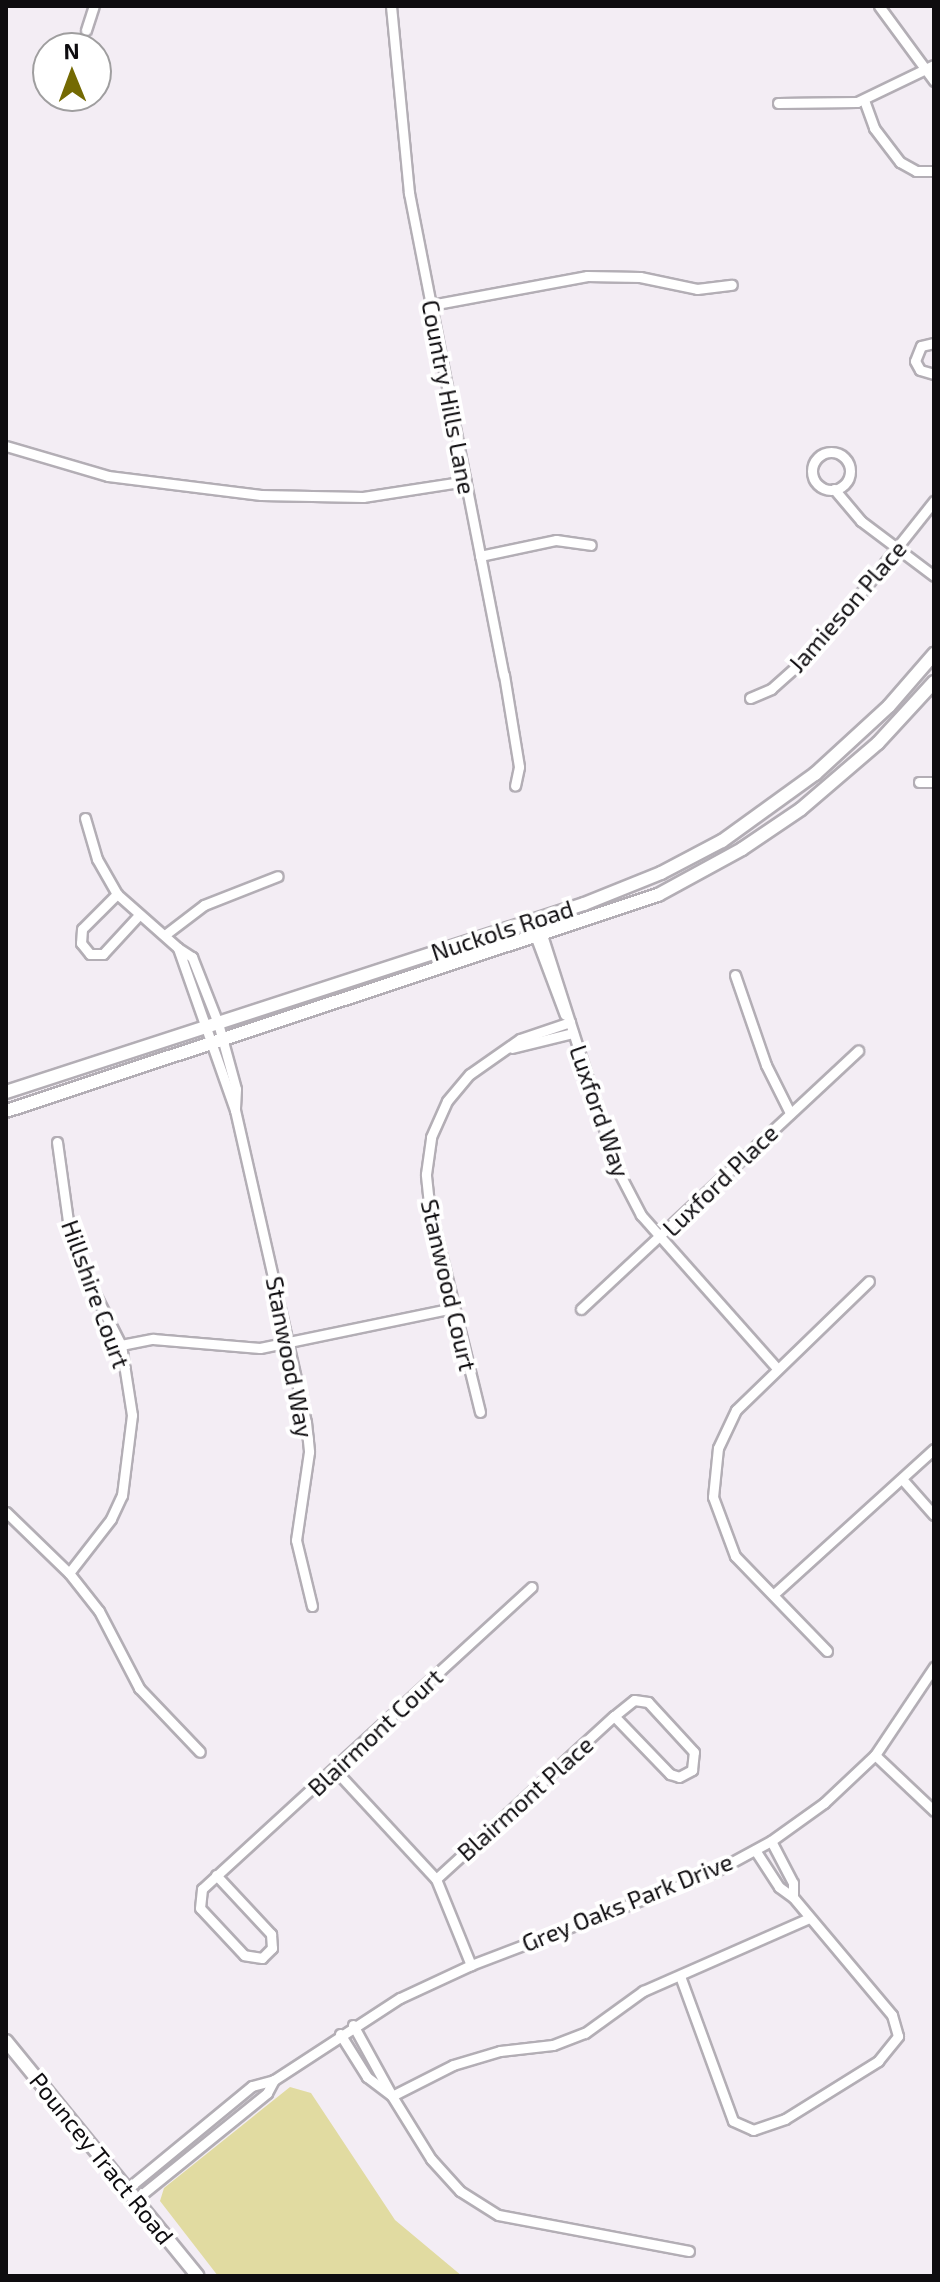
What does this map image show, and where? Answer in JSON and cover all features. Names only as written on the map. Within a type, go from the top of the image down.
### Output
[{"type":"main road","name":"Nuckols Road","points":[[6,1092],[644,881],[744,826],[852,742],[934,654]]},
{"type":"main road","name":"Nuckols Road","points":[[6,1111],[542,936],[658,895],[754,841],[858,761],[934,682]]},
{"type":"main road","name":"Pouncey Tract Road","points":[[6,2041],[198,2276]]},
{"type":"street","points":[[86,30],[94,6]]},
{"type":"street","name":"Country Hills Lane","points":[[391,6],[402,148],[517,749],[515,786]]},
{"type":"street","points":[[879,6],[930,67],[934,81]]},
{"type":"street","points":[[778,103],[829,106],[864,100],[930,67],[934,58]]},
{"type":"street","points":[[864,100],[874,128],[900,162],[916,171],[934,171]]},
{"type":"street","points":[[431,305],[587,276],[640,277],[697,289],[732,285]]},
{"type":"street","points":[[934,343],[921,346],[915,361],[920,370],[934,374]]},
{"type":"street","points":[[6,446],[108,476],[261,495],[363,497],[466,481]]},
{"type":"street","points":[[834,489],[848,478],[849,466],[842,456],[830,452],[819,456],[812,473],[817,484],[834,489],[845,508],[934,576]]},
{"type":"street","name":"Jamieson Place","points":[[750,698],[771,689],[817,648],[934,501]]},
{"type":"street","points":[[480,556],[556,540],[591,545]]},
{"type":"street","points":[[919,782],[934,782]]},
{"type":"street","name":"Stanwood Way","points":[[85,818],[97,859],[117,894],[192,957],[212,1025],[235,1110],[309,1437],[296,1540],[312,1606]]},
{"type":"street","points":[[166,934],[204,905],[278,876]]},
{"type":"street","points":[[117,894],[82,929],[81,943],[90,954],[103,954],[139,915]]},
{"type":"street","name":"Luxford Way","points":[[536,919],[557,1004],[570,1022],[616,1167],[641,1215],[777,1368]]},
{"type":"street","points":[[735,975],[766,1065],[790,1113]]},
{"type":"street","name":"Stanwood Court","points":[[480,1412],[427,1193],[431,1137],[459,1086],[520,1039],[570,1022]]},
{"type":"street","name":"Stanwood Court","points":[[512,1048],[573,1033]]},
{"type":"street","name":"Luxford Place","points":[[581,1309],[858,1051]]},
{"type":"street","name":"Hillshire Court","points":[[57,1142],[61,1190],[77,1251],[121,1345],[132,1415],[128,1473],[111,1519],[69,1573]]},
{"type":"street","points":[[827,1651],[735,1556],[713,1497],[724,1435],[736,1410],[869,1281]]},
{"type":"street","points":[[121,1345],[153,1339],[243,1349],[454,1308]]},
{"type":"street","points":[[774,1594],[934,1449]]},
{"type":"street","points":[[902,1479],[934,1515]]},
{"type":"street","points":[[6,1512],[69,1573],[99,1611],[139,1688],[200,1752]]},
{"type":"street","name":"Blairmont Court","points":[[216,1875],[271,1934],[267,1956],[258,1960],[244,1955],[200,1908],[199,1893],[216,1875],[335,1770],[532,1587]]},
{"type":"street","name":"Grey Oaks Park Drive","points":[[131,2195],[252,2086],[274,2080],[353,2025],[471,1965],[712,1873],[771,1841],[824,1803],[875,1755],[934,1667]]},
{"type":"street","name":"Blairmont Place","points":[[436,1879],[614,1716],[634,1700],[648,1702],[694,1752],[692,1770],[679,1777],[670,1774],[614,1716]]},
{"type":"street","points":[[875,1755],[934,1811]]},
{"type":"street","points":[[335,1770],[436,1879],[471,1965]]},
{"type":"street","points":[[771,1841],[793,1883],[793,1897]]},
{"type":"street","points":[[680,1976],[733,2121],[753,2130],[785,2119],[878,2061],[898,2036],[892,2015],[793,1897],[779,1887],[755,1850]]},
{"type":"street","points":[[392,2096],[453,2065],[500,2051],[553,2045],[585,2033],[643,1991],[809,1918]]},
{"type":"street","points":[[353,2025],[431,2159],[460,2191],[498,2215],[689,2251]]},
{"type":"street","points":[[340,2034],[367,2077],[392,2096]]},
{"type":"street","name":"Grey Oaks Park Drive","points":[[131,2195],[267,2093],[274,2080]]},
{"type":"shaded area","points":[[290,2087],[311,2093],[395,2220],[462,2276],[218,2276],[160,2201],[164,2188]]}]
